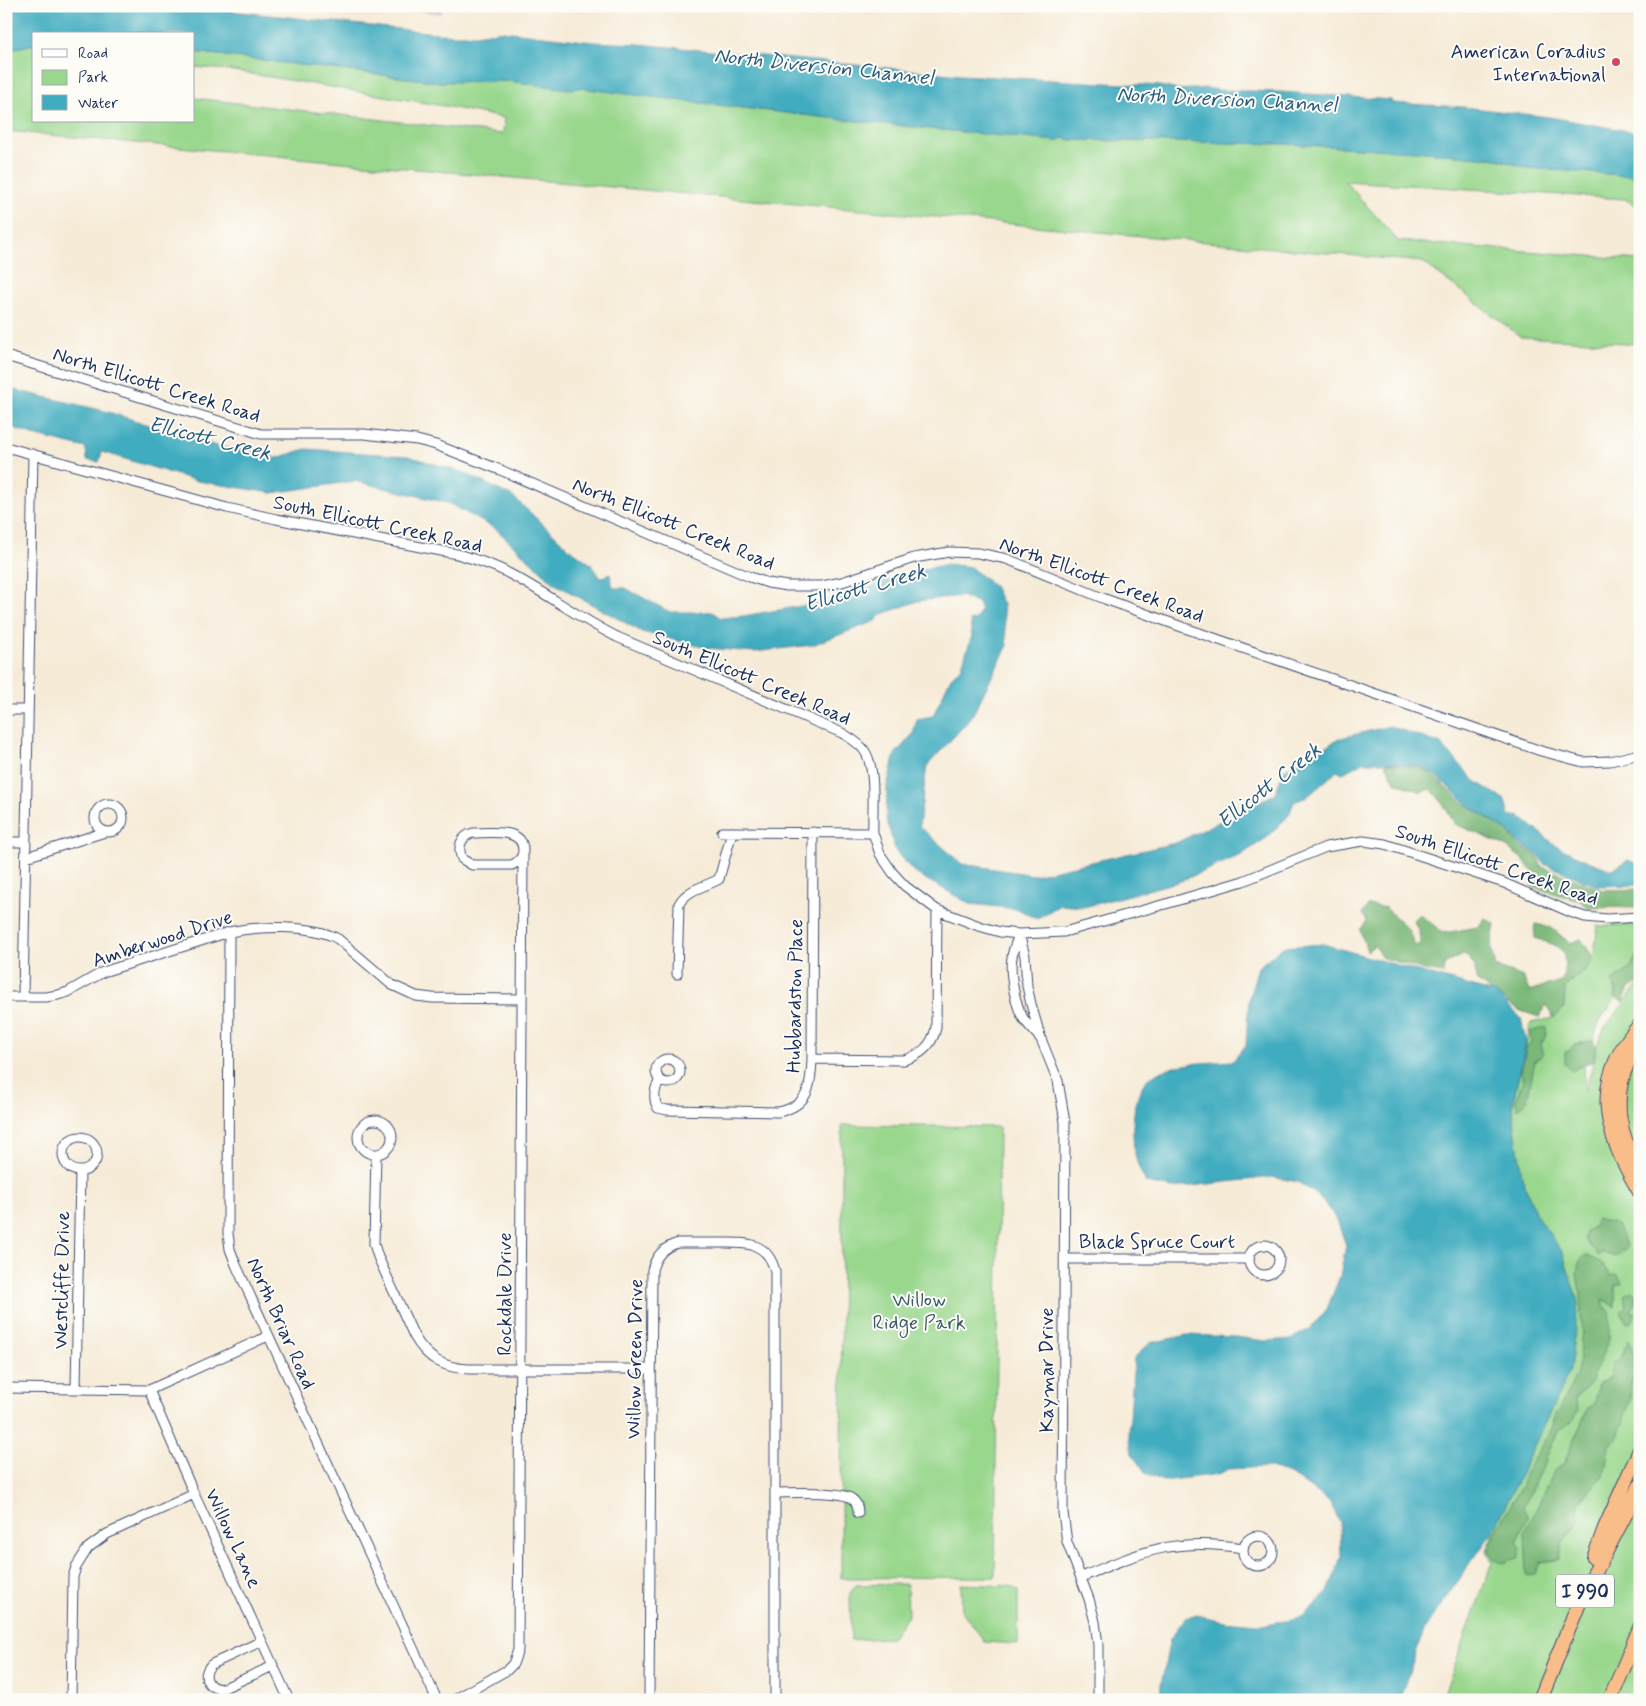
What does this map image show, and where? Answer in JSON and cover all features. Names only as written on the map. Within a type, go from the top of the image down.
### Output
[{"type":"highway","points":[[1640,1025],[1622,1048],[1612,1072],[1607,1100],[1609,1124],[1618,1153],[1640,1192]]},
{"type":"highway","points":[[1640,1044],[1627,1064],[1620,1087],[1619,1102],[1620,1122],[1628,1149],[1640,1168]]},
{"type":"highway","points":[[1579,1603],[1605,1528],[1640,1450]]},
{"type":"highway","name":"I 990","points":[[1540,1700],[1579,1603],[1640,1486]]},
{"type":"highway","points":[[1610,1700],[1640,1628]]},
{"type":"street","name":"North Ellicott Creek Road","points":[[6,356],[261,434],[364,434],[410,439],[436,445],[498,469],[768,583],[787,586],[822,586],[842,582],[914,558],[949,552],[986,555],[1006,559],[1156,618],[1541,751],[1584,762],[1610,761],[1640,754]]},
{"type":"street","name":"South Ellicott Creek Road","points":[[6,446],[268,518],[457,554],[506,571],[617,638],[842,733],[856,742],[865,751],[870,762],[873,833],[880,854],[893,873],[905,886],[937,910],[979,926],[1000,932],[1019,934],[1064,932],[1243,881],[1326,847],[1352,841],[1385,844],[1504,883],[1585,917],[1607,919],[1640,917]]},
{"type":"street","points":[[23,997],[33,454]]},
{"type":"street","points":[[6,710],[27,710]]},
{"type":"street","points":[[26,857],[105,832]]},
{"type":"street","points":[[722,832],[873,833]]},
{"type":"street","points":[[677,974],[679,904],[683,896],[689,892],[719,878],[732,832]]},
{"type":"street","name":"Hubbardston Place","points":[[660,1081],[656,1086],[655,1102],[658,1108],[661,1109],[778,1112],[796,1105],[808,1092],[812,1079],[813,832]]},
{"type":"street","name":"Rockdale Drive","points":[[454,1700],[507,1670],[513,1664],[518,1650],[521,1369],[523,855],[522,844],[516,836],[511,834],[469,834],[464,838],[459,848],[462,859],[472,866],[512,866],[523,855]]},
{"type":"street","points":[[6,842],[25,842]]},
{"type":"street","points":[[812,1059],[904,1060],[914,1058],[928,1047],[934,1038],[936,1028],[937,910]]},
{"type":"street","name":"Amberwood Drive","points":[[6,997],[46,997],[58,995],[85,983],[103,972],[229,932],[245,929],[302,929],[315,930],[338,939],[392,985],[416,996],[432,998],[522,999]]},
{"type":"street","name":"North Briar Road","points":[[229,932],[228,1240],[236,1265],[268,1336],[437,1700]]},
{"type":"street","name":"Kaymar Drive","points":[[1019,934],[1012,957],[1012,977],[1018,1005],[1024,1018],[1041,1039]]},
{"type":"street","name":"Kaymar Drive","points":[[1019,934],[1025,956],[1027,986],[1041,1039],[1058,1081],[1065,1122],[1063,1513],[1068,1542],[1082,1577],[1095,1622],[1098,1645],[1098,1700]]},
{"type":"street","points":[[376,1154],[374,1244],[378,1257],[420,1347],[436,1362],[452,1368],[469,1369],[650,1369]]},
{"type":"street","name":"Westcliffe Drive","points":[[76,1389],[80,1171]]},
{"type":"street","name":"Willow Green Drive","points":[[649,1700],[652,1270],[658,1255],[671,1245],[678,1243],[745,1243],[756,1245],[769,1255],[775,1271],[775,1700]]},
{"type":"street","name":"Black Spruce Court","points":[[1064,1259],[1249,1259]]},
{"type":"street","points":[[6,1388],[148,1390],[268,1336]]},
{"type":"street","name":"Willow Lane","points":[[148,1390],[289,1700]]},
{"type":"street","points":[[776,1493],[840,1494],[852,1498],[858,1506],[858,1513]]},
{"type":"street","points":[[71,1700],[73,1577],[81,1557],[92,1544],[107,1534],[194,1494]]},
{"type":"street","points":[[1082,1577],[1134,1554],[1173,1545],[1213,1544],[1243,1548]]},
{"type":"street","points":[[262,1641],[212,1664],[207,1670],[206,1679],[215,1688],[224,1688],[273,1666]]},
{"type":"shaded area","points":[[380,6],[442,6],[442,14]]},
{"type":"green space","points":[[32,44],[32,122],[195,122],[195,98],[503,134],[504,118],[444,106],[228,70],[195,67],[195,52],[439,82],[508,81],[569,89],[580,88],[997,136],[1057,141],[1064,138],[1072,140],[1285,144],[1417,151],[1498,159],[1527,168],[1635,176],[1640,178],[1640,208],[1625,199],[1345,181],[1398,241],[1640,260],[1640,344],[1521,337],[1423,262],[6,131],[6,53],[16,48]]},
{"type":"green space","points":[[1385,763],[1419,767],[1433,775],[1462,802],[1507,831],[1518,845],[1537,856],[1542,867],[1602,890],[1640,889],[1640,907],[1587,908],[1580,901],[1532,887],[1534,873],[1521,858],[1504,845],[1455,824],[1442,802],[1431,789],[1421,792],[1395,782]]},
{"type":"green space","points":[[1369,905],[1386,908],[1408,929],[1415,946],[1420,944],[1419,931],[1413,920],[1419,914],[1444,933],[1478,927],[1485,918],[1495,924],[1491,948],[1496,967],[1523,977],[1529,991],[1563,980],[1565,961],[1562,951],[1558,947],[1535,938],[1535,924],[1550,927],[1570,943],[1581,939],[1593,957],[1587,969],[1565,987],[1564,1008],[1554,1018],[1546,1006],[1539,1017],[1518,1010],[1476,980],[1475,966],[1465,954],[1444,964],[1444,973],[1425,970],[1381,957],[1375,945],[1367,951],[1360,930],[1367,921],[1362,914]]},
{"type":"green space","points":[[1640,925],[1640,955],[1636,957],[1630,969],[1612,981],[1616,993],[1615,998],[1600,1021],[1593,1040],[1574,1045],[1565,1063],[1572,1071],[1584,1064],[1585,1091],[1596,1047],[1605,1027],[1640,983],[1640,1700],[1441,1700],[1492,1563],[1487,1550],[1494,1530],[1570,1370],[1578,1303],[1563,1253],[1536,1215],[1522,1177],[1512,1106],[1531,1023],[1554,1018],[1564,1008],[1565,987],[1587,969],[1593,957],[1598,926]],"holes":[[[1547,1035],[1536,1058],[1527,1101],[1515,1102],[1523,1080],[1531,1043]],[[1602,1263],[1611,1276],[1621,1283],[1615,1285],[1615,1307],[1603,1299],[1604,1305],[1589,1385],[1574,1399],[1572,1421],[1558,1431],[1523,1508],[1528,1517],[1517,1542],[1520,1549],[1518,1558],[1503,1563],[1489,1550],[1498,1528],[1522,1485],[1524,1475],[1553,1427],[1555,1414],[1559,1410],[1577,1374],[1582,1332],[1577,1273]],[[1629,1341],[1638,1370],[1630,1382],[1631,1398],[1609,1445],[1604,1476],[1586,1494],[1577,1507],[1580,1519],[1562,1544],[1560,1559],[1540,1562],[1555,1470],[1564,1463],[1588,1408],[1595,1404],[1598,1382],[1610,1378]]]},
{"type":"green space","points":[[1640,955],[1640,982],[1630,987],[1623,1002],[1616,998],[1616,989],[1612,981],[1630,969],[1636,957]]},
{"type":"green space","points":[[1546,1027],[1547,1035],[1540,1044],[1543,1055],[1535,1061],[1527,1101],[1518,1109],[1515,1102],[1523,1080],[1521,1072],[1527,1046],[1531,1043],[1530,1032]]},
{"type":"green space","points":[[1593,1040],[1596,1047],[1594,1061],[1572,1071],[1565,1064],[1565,1052],[1569,1051],[1574,1045]]},
{"type":"green space","name":"Willow Ridge Park","points":[[842,1125],[999,1127],[995,1577],[841,1578]]},
{"type":"green space","points":[[1596,1219],[1617,1225],[1627,1247],[1616,1257],[1602,1253],[1599,1256],[1584,1239],[1585,1232],[1594,1227]]},
{"type":"green space","points":[[1585,1255],[1602,1263],[1611,1276],[1618,1274],[1622,1283],[1615,1285],[1615,1307],[1603,1299],[1604,1305],[1610,1312],[1609,1339],[1589,1385],[1574,1398],[1578,1410],[1572,1421],[1558,1431],[1523,1508],[1528,1517],[1517,1542],[1520,1549],[1518,1558],[1503,1563],[1494,1560],[1489,1550],[1498,1528],[1522,1485],[1524,1475],[1553,1427],[1555,1414],[1559,1410],[1577,1374],[1582,1332],[1577,1273],[1579,1262]]},
{"type":"green space","points":[[1632,1291],[1636,1295],[1635,1305],[1631,1311],[1636,1314],[1630,1323],[1626,1322],[1621,1312],[1627,1306],[1624,1295]]},
{"type":"green space","points":[[1629,1340],[1638,1370],[1630,1382],[1631,1398],[1618,1437],[1609,1445],[1604,1476],[1586,1494],[1578,1507],[1580,1519],[1562,1544],[1560,1559],[1540,1562],[1535,1575],[1527,1576],[1525,1532],[1555,1470],[1564,1463],[1588,1408],[1595,1404],[1598,1382],[1610,1378],[1612,1362],[1620,1359]]},
{"type":"green space","points":[[907,1584],[908,1616],[891,1638],[851,1640],[850,1593],[856,1585]]},
{"type":"green space","points":[[961,1584],[1010,1586],[1018,1591],[1018,1644],[985,1642],[962,1611]]},
{"type":"green space","points":[[855,1697],[998,1697],[998,1700],[855,1700]]},
{"type":"water","name":"North Diversion Channel","points":[[6,6],[185,6],[454,35],[475,35],[503,31],[593,42],[638,44],[960,75],[1160,86],[1178,90],[1206,88],[1281,92],[1391,100],[1392,103],[1464,107],[1549,117],[1640,133],[1640,178],[1635,176],[1527,168],[1498,159],[1417,151],[1285,144],[1072,140],[1064,138],[1057,141],[759,110],[508,81],[440,82],[195,52],[195,32],[32,32],[32,44],[16,48],[6,53]]},
{"type":"water","name":"Ellicott Creek","points":[[6,388],[105,411],[223,448],[271,452],[273,459],[306,449],[408,456],[465,473],[513,497],[570,549],[591,564],[600,578],[610,574],[613,588],[625,588],[670,612],[712,612],[721,618],[743,616],[831,601],[909,573],[947,564],[970,567],[994,586],[1003,605],[1007,647],[971,718],[927,766],[919,826],[962,864],[1034,875],[1176,843],[1275,794],[1284,770],[1341,738],[1390,726],[1441,744],[1475,781],[1505,800],[1509,817],[1519,816],[1558,847],[1612,870],[1628,860],[1640,865],[1640,885],[1597,886],[1544,864],[1538,855],[1518,843],[1509,832],[1467,804],[1434,774],[1419,766],[1385,762],[1363,762],[1343,773],[1337,771],[1307,797],[1294,802],[1289,815],[1268,837],[1241,855],[1181,881],[1084,907],[1060,905],[1036,919],[1018,909],[970,904],[915,873],[896,852],[886,819],[887,786],[895,754],[913,734],[917,719],[933,716],[951,677],[961,668],[972,636],[970,620],[975,621],[981,610],[977,602],[961,596],[918,601],[880,615],[876,621],[812,645],[754,652],[707,648],[642,632],[555,584],[496,529],[448,503],[355,481],[272,493],[197,481],[102,452],[99,462],[87,460],[86,448],[33,435],[6,425]]},
{"type":"water","points":[[1323,944],[1495,993],[1521,1018],[1526,1043],[1512,1106],[1522,1177],[1536,1215],[1563,1253],[1578,1303],[1570,1370],[1494,1530],[1425,1628],[1399,1700],[1160,1700],[1170,1639],[1185,1618],[1197,1615],[1224,1621],[1267,1625],[1302,1617],[1328,1592],[1341,1557],[1340,1522],[1329,1501],[1290,1474],[1267,1467],[1228,1469],[1219,1474],[1163,1481],[1145,1473],[1132,1454],[1129,1433],[1134,1358],[1150,1343],[1187,1335],[1236,1337],[1266,1341],[1291,1339],[1310,1329],[1327,1309],[1340,1276],[1346,1245],[1336,1218],[1316,1194],[1298,1182],[1272,1177],[1172,1188],[1146,1183],[1137,1162],[1133,1140],[1136,1101],[1147,1080],[1164,1070],[1193,1064],[1233,1061],[1246,1045],[1249,998],[1258,967],[1283,947]]},
{"type":"place","name":"American Coradius International","points":[[1616,62]]}]
